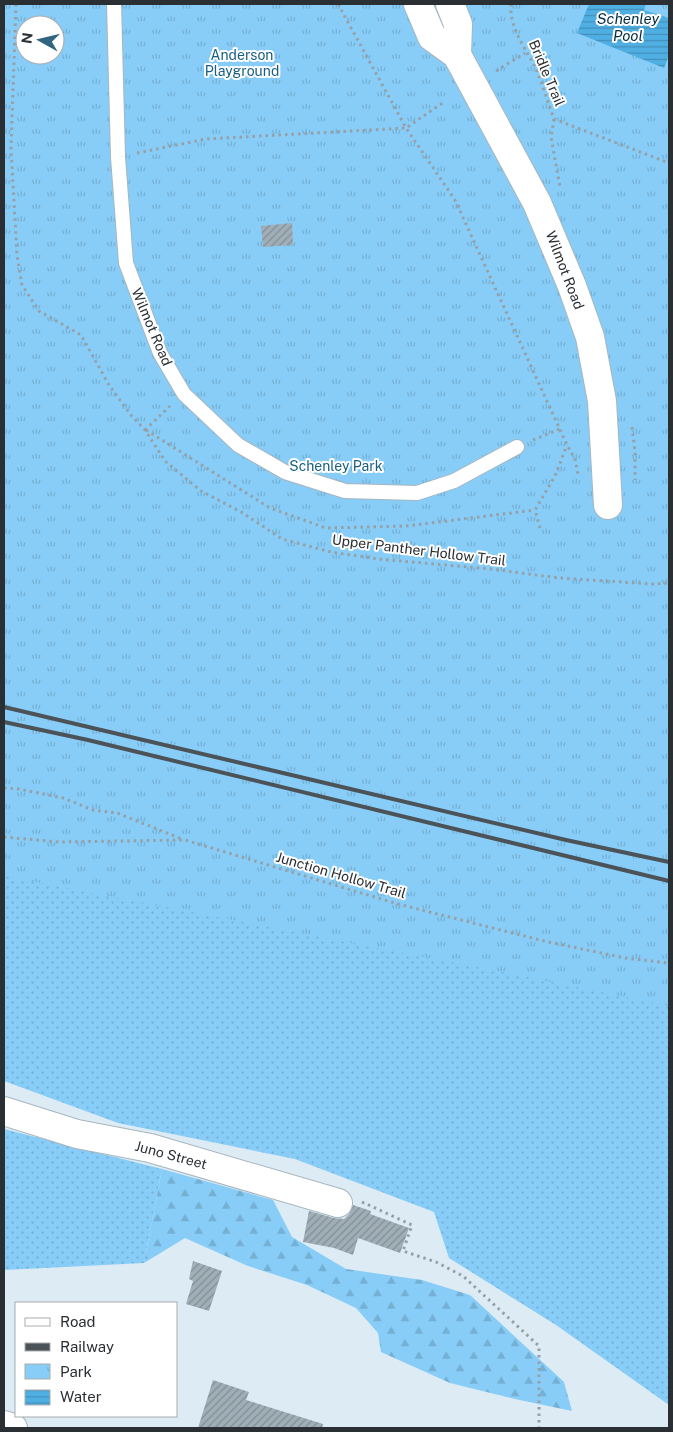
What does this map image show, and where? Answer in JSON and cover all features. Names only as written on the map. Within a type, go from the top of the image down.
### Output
[{"type":"main road","name":"Wilmot Road","points":[[405,4],[432,37],[457,55],[537,203],[572,286],[590,337],[602,401],[608,505]]},
{"type":"main road","points":[[418,4],[432,37]]},
{"type":"main road","points":[[455,11],[457,55]]},
{"type":"main road","name":"Juno Street","points":[[4,1111],[78,1134],[150,1148],[338,1203]]},
{"type":"main road","points":[[4,1425],[13,1428]]},
{"type":"lane","name":"Wilmot Road","points":[[114,4],[118,157],[126,263],[160,353],[184,394],[238,445],[285,472],[345,491],[417,493],[454,481],[516,447]]},
{"type":"path","name":"Upper Panther Hollow Trail","points":[[16,4],[11,148],[17,255],[22,285],[39,311],[81,335],[109,385],[131,415],[145,430],[165,462],[201,491],[243,513],[282,540],[331,552],[378,559],[491,569],[559,578],[652,584],[669,583]]},
{"type":"path","points":[[338,4],[406,128],[455,200],[575,459],[579,478]]},
{"type":"path","name":"Bridle Trail","points":[[511,4],[510,14],[525,52],[536,71],[554,119],[669,163]]},
{"type":"path","points":[[496,72],[525,52]]},
{"type":"path","points":[[132,154],[206,139],[406,128],[444,102]]},
{"type":"path","points":[[554,119],[551,137],[561,193]]},
{"type":"path","points":[[145,430],[184,394]]},
{"type":"path","points":[[516,447],[560,429]]},
{"type":"path","points":[[540,528],[535,510],[555,476],[567,445]]},
{"type":"path","points":[[4,788],[19,788],[63,798],[93,810],[117,813],[185,840]]},
{"type":"path","name":"Junction Hollow Trail","points":[[4,837],[59,842],[185,840],[398,904],[544,941],[625,958],[669,963]]},
{"type":"path","points":[[338,1203],[354,1199],[412,1225],[403,1251],[436,1262],[463,1276],[539,1346],[539,1428]]},
{"type":"green space","name":"Schenley Park","points":[[4,4],[669,4],[669,1006],[4,876]]},
{"type":"green space","points":[[4,865],[669,1003],[669,1405],[556,1325],[449,1258],[434,1212],[295,1159],[118,1123],[4,1081]]},
{"type":"green space","points":[[4,1129],[162,1169],[144,1263],[4,1270]]},
{"type":"green space","points":[[162,1169],[273,1200],[292,1237],[346,1269],[422,1280],[470,1295],[564,1382],[572,1411],[450,1383],[381,1352],[378,1333],[356,1308],[307,1285],[248,1266],[185,1238],[144,1263]]},
{"type":"water","name":"Schenley Pool","points":[[589,4],[646,4],[644,10],[669,18],[669,55],[664,68],[577,33]]},
{"type":"building","points":[[292,223],[293,245],[263,247],[261,226]]},
{"type":"building","points":[[353,1205],[371,1211],[370,1214],[409,1228],[400,1253],[358,1238],[353,1255],[334,1248],[303,1242],[309,1211],[344,1219],[349,1214]]},
{"type":"building","points":[[193,1261],[222,1271],[209,1311],[186,1304],[193,1281],[189,1279]]},
{"type":"building","points":[[213,1380],[249,1392],[246,1400],[323,1424],[322,1428],[198,1428]]},
{"type":"railway","points":[[4,707],[566,840],[669,862]]},
{"type":"railway","points":[[4,722],[88,740],[669,881]]},
{"type":"park label","name":"Anderson Playground","points":[[242,64]]}]
